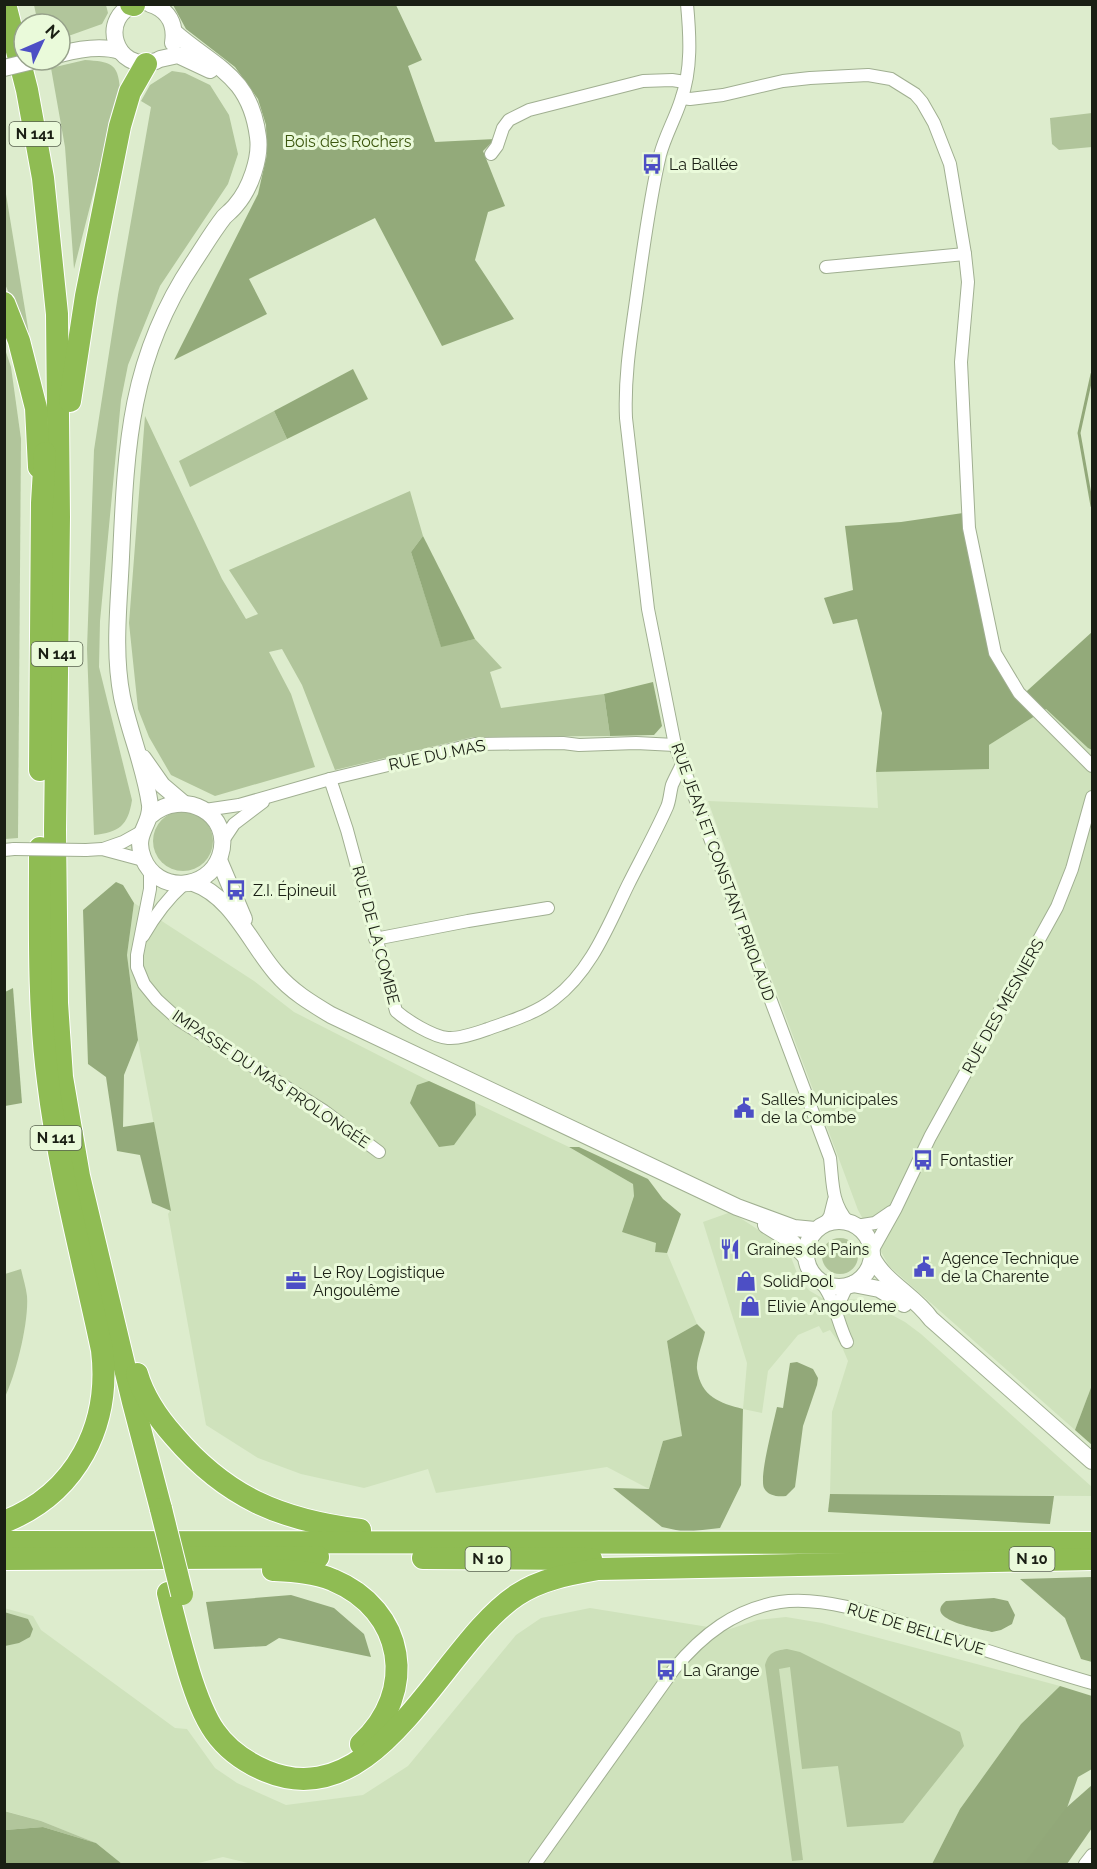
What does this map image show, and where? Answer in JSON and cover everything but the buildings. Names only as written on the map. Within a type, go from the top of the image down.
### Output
[{"type":"highway","name":"N 141","points":[[5,4],[27,90],[42,178],[57,314],[59,464],[55,830],[57,1003],[62,1077],[79,1176]]},
{"type":"highway","name":"N 141","points":[[4,55],[12,83],[29,180],[39,265],[45,376],[42,503],[40,909],[42,1006],[53,1117],[77,1234]]},
{"type":"highway","points":[[59,464],[66,441],[73,376],[86,296],[120,126],[130,92],[153,62]]},
{"type":"highway","points":[[4,303],[19,341],[36,408],[42,503]]},
{"type":"highway","points":[[79,1176],[133,1402],[155,1512]]},
{"type":"highway","points":[[79,1176],[142,1391],[163,1423],[194,1460],[223,1483],[257,1504],[323,1526],[369,1531],[596,1543]]},
{"type":"highway","points":[[34,1559],[294,1571],[330,1578],[345,1586],[375,1609],[386,1626],[395,1650],[398,1674],[386,1715],[373,1733],[356,1749],[336,1760],[315,1765],[293,1765],[273,1761],[251,1750],[222,1720],[208,1691],[175,1593],[155,1512],[77,1234]]},
{"type":"highway","points":[[4,1522],[43,1501],[66,1479],[87,1449],[100,1413],[105,1382],[102,1350],[77,1234]]},
{"type":"highway","name":"N 10","points":[[4,1542],[1092,1543]]},
{"type":"highway","name":"N 10","points":[[4,1559],[375,1557],[557,1560],[686,1557],[1092,1559]]},
{"type":"highway","points":[[175,1593],[178,1636],[200,1707],[210,1725],[236,1754],[255,1766],[275,1774],[302,1778],[325,1776],[346,1768],[378,1748],[397,1729],[490,1617],[517,1595],[547,1580],[598,1569],[970,1560]]},
{"type":"street","name":"RUE JEAN ET CONSTANT PRIOLAUD","points":[[687,4],[690,46],[685,82],[682,98],[663,145],[657,170],[626,364],[626,418],[648,609],[675,745],[830,1158],[834,1200],[839,1211],[852,1224]]},
{"type":"street","points":[[153,62],[168,52],[173,43],[174,32],[169,17],[164,11],[138,5],[125,11],[118,19],[115,41],[120,51],[136,63],[153,62],[178,55],[214,72],[237,98],[246,114],[251,147],[244,174],[225,217]]},
{"type":"street","points":[[72,50],[115,29]]},
{"type":"street","points":[[150,816],[150,805],[123,698],[118,654],[121,547],[134,406],[145,358],[161,319],[188,270],[225,217],[238,204],[246,189],[259,150],[254,118],[241,87],[231,76],[174,32]]},
{"type":"street","points":[[72,52],[107,48],[120,51]]},
{"type":"street","points":[[682,98],[723,94],[783,81],[842,75],[880,76],[898,83],[915,94],[922,102],[945,147],[955,189],[965,254],[968,282],[961,362],[969,528],[995,653],[1018,693],[1092,766]]},
{"type":"street","points":[[491,154],[509,120],[529,110],[643,81],[685,82]]},
{"type":"street","points":[[826,267],[965,254]]},
{"type":"street","name":"RUE DU MAS","points":[[205,810],[239,805],[330,779],[475,744],[562,742],[579,745],[636,743],[675,745]]},
{"type":"street","points":[[138,753],[162,785],[182,802],[205,810],[218,824],[222,842],[219,860],[208,874],[175,892],[153,919],[140,942]]},
{"type":"street","name":"RUE DE LA COMBE","points":[[330,779],[347,830],[396,1011],[430,1032],[445,1038],[454,1038],[480,1032],[536,1010],[573,983],[589,960],[654,836],[668,803],[672,784],[682,764]]},
{"type":"street","name":"RUE DU MAS","points":[[222,842],[234,824],[274,794]]},
{"type":"street","name":"RUE DES MESNIERS","points":[[872,1254],[930,1137],[1057,907],[1072,869],[1092,797]]},
{"type":"street","points":[[147,865],[140,842],[141,832],[150,816],[165,806],[182,802]]},
{"type":"street","points":[[9,849],[102,849],[123,842],[141,832]]},
{"type":"street","points":[[102,849],[147,865],[165,881],[203,886],[220,899],[284,982],[331,1015],[737,1207],[794,1228],[820,1227],[836,1221],[852,1224],[875,1223],[896,1208]]},
{"type":"street","points":[[219,860],[253,942]]},
{"type":"street","name":"IMPASSE DU MAS PROLONGÉE","points":[[147,865],[150,889],[137,968],[144,984],[157,1000],[179,1020],[324,1111],[379,1152]]},
{"type":"street","points":[[375,939],[548,908]]},
{"type":"street","name":"RUE JEAN ET CONSTANT PRIOLAUD","points":[[820,1227],[830,1216],[834,1200]]},
{"type":"street","points":[[737,1207],[790,1240],[806,1257]]},
{"type":"street","points":[[852,1224],[867,1237],[872,1254],[884,1275],[931,1319]]},
{"type":"street","points":[[820,1227],[810,1238],[806,1257],[808,1266],[830,1294],[835,1314],[847,1342]]},
{"type":"street","points":[[835,1314],[850,1285],[862,1278],[869,1268],[872,1254]]},
{"type":"street","points":[[820,1281],[828,1285],[870,1287],[888,1293],[931,1319],[1092,1461]]},
{"type":"street","name":"RUE DE BELLEVUE","points":[[535,1864],[691,1648],[725,1621],[751,1609],[779,1602],[798,1601],[844,1606],[1092,1683]]},
{"type":"street","points":[[1085,1864],[1092,1856]]},
{"type":"shaded area","points":[[34,5],[106,5],[108,13],[102,24],[72,35],[72,12],[35,12]]},
{"type":"shaded area","points":[[85,60],[111,65],[117,73],[120,89],[74,269],[65,147],[52,72],[72,72],[72,63]]},
{"type":"shaded area","points":[[172,71],[185,73],[210,85],[229,115],[238,154],[228,184],[160,286],[128,365],[121,400],[100,621],[99,667],[132,800],[128,816],[121,826],[110,832],[94,835],[87,649],[94,450],[151,107],[141,101],[150,85]]},
{"type":"shaded area","points":[[1092,113],[1092,147],[1059,150],[1052,144],[1050,118]]},
{"type":"shaded area","points":[[4,182],[31,346],[5,284]]},
{"type":"shaded area","points":[[5,349],[11,367],[21,439],[18,838],[5,839]]},
{"type":"shaded area","points":[[274,411],[287,439],[190,487],[179,461]]},
{"type":"shaded area","points":[[145,416],[222,579],[246,619],[258,614],[229,570],[410,491],[423,536],[411,552],[441,646],[475,639],[502,668],[490,672],[501,708],[604,694],[610,736],[473,737],[335,770],[302,685],[282,649],[269,652],[291,694],[315,767],[215,796],[171,775],[149,737],[138,709],[129,623]]},
{"type":"shaded area","points":[[1046,709],[1092,750],[1092,1385],[1075,1430],[889,1266],[858,1210],[708,801],[878,808],[876,772],[988,769],[989,745]]},
{"type":"shaded area","points":[[183,811],[200,816],[208,824],[213,841],[208,858],[200,866],[183,871],[166,866],[158,858],[153,841],[158,824],[166,816]]},
{"type":"shaded area","points":[[134,903],[254,981],[294,1012],[429,1081],[569,1147],[633,1184],[634,1196],[622,1232],[657,1243],[655,1252],[667,1253],[697,1324],[667,1341],[682,1436],[663,1441],[649,1489],[607,1467],[436,1493],[428,1469],[364,1488],[301,1474],[258,1458],[206,1425],[138,1040],[127,955]]},
{"type":"shaded area","points":[[731,1212],[788,1249],[800,1281],[810,1291],[822,1298],[864,1300],[905,1322],[921,1334],[1092,1487],[1092,1496],[830,1494],[832,1412],[848,1361],[842,1347],[830,1330],[823,1333],[819,1326],[798,1335],[768,1371],[762,1413],[743,1409],[747,1363],[703,1222]]},
{"type":"shaded area","points":[[840,1238],[853,1243],[858,1256],[853,1269],[840,1274],[827,1269],[822,1256],[827,1243]]},
{"type":"shaded area","points":[[21,1269],[27,1296],[26,1320],[17,1362],[5,1397],[5,1274]]},
{"type":"shaded area","points":[[797,1362],[813,1369],[818,1378],[817,1385],[803,1426],[795,1487],[786,1496],[777,1496],[768,1493],[764,1488],[765,1461],[777,1407],[783,1408],[790,1363]]},
{"type":"shaded area","points":[[994,1598],[1008,1601],[1015,1615],[1012,1624],[1001,1630],[992,1632],[966,1626],[947,1618],[942,1613],[941,1608],[946,1601]]},
{"type":"shaded area","points":[[4,1608],[33,1616],[41,1630],[175,1728],[187,1729],[215,1768],[237,1783],[286,1805],[363,1795],[408,1766],[516,1635],[541,1618],[590,1608],[727,1630],[757,1620],[786,1617],[822,1623],[1060,1686],[1021,1724],[960,1809],[932,1864],[252,1864],[223,1857],[194,1864],[122,1864],[96,1843],[41,1821],[5,1811]]},
{"type":"shaded area","points":[[4,1612],[28,1619],[33,1629],[30,1637],[19,1643],[5,1646]]},
{"type":"shaded area","points":[[787,1649],[800,1652],[960,1732],[964,1746],[903,1823],[847,1827],[838,1766],[802,1769],[790,1667],[779,1669],[803,1860],[792,1861],[765,1665],[768,1657],[773,1653]]},
{"type":"shaded area","points":[[1092,1785],[1092,1828],[1067,1864],[1024,1864],[1067,1807]]},
{"type":"shaded area","points":[[4,1811],[41,1821],[96,1843],[43,1827],[5,1830]]},
{"type":"green space","name":"Bois des Rochers","points":[[173,5],[396,5],[422,60],[408,66],[435,142],[495,139],[483,151],[505,206],[488,212],[475,260],[514,319],[442,346],[375,218],[249,279],[267,314],[174,360],[258,194],[267,154],[266,125],[258,99],[235,67],[186,29]]},
{"type":"green space","points":[[353,369],[368,399],[287,439],[274,411]]},
{"type":"green space","points":[[963,513],[988,650],[1017,700],[1092,632],[1092,750],[1046,709],[989,745],[989,769],[876,772],[882,713],[857,619],[833,624],[824,598],[853,590],[845,526],[901,522]]},
{"type":"green space","points":[[423,536],[475,639],[441,647],[411,552]]},
{"type":"green space","points":[[653,682],[662,726],[654,735],[610,736],[604,694]]},
{"type":"green space","points":[[116,882],[123,885],[134,903],[127,955],[138,1040],[124,1075],[123,1127],[154,1122],[171,1211],[152,1203],[140,1155],[117,1151],[106,1077],[88,1064],[83,910]]},
{"type":"green space","points":[[13,988],[22,1103],[5,1106],[5,992]]},
{"type":"green space","points":[[429,1081],[475,1102],[476,1115],[454,1145],[439,1147],[410,1103],[417,1085]]},
{"type":"green space","points":[[569,1147],[579,1147],[648,1179],[663,1199],[681,1214],[667,1253],[655,1252],[656,1243],[622,1232],[634,1196],[633,1184]]},
{"type":"green space","points":[[697,1324],[705,1332],[697,1365],[699,1379],[713,1397],[743,1409],[741,1485],[720,1528],[685,1532],[662,1527],[613,1488],[649,1489],[663,1441],[682,1436],[667,1341]]},
{"type":"green space","points":[[1092,1385],[1092,1445],[1075,1430]]},
{"type":"green space","points":[[830,1494],[1054,1496],[1050,1524],[828,1512]]},
{"type":"green space","points":[[1092,1577],[1092,1662],[1081,1659],[1065,1618],[1020,1579]]},
{"type":"green space","points":[[291,1595],[334,1608],[364,1634],[371,1657],[279,1638],[266,1646],[214,1649],[206,1602]]},
{"type":"green space","points":[[1060,1686],[1092,1696],[1092,1769],[1078,1777],[1047,1864],[932,1864],[960,1809],[1021,1724]]},
{"type":"green space","points":[[43,1827],[96,1843],[122,1864],[5,1864],[5,1830]]},
{"type":"waterway","points":[[1092,374],[1079,433],[1092,506]]},
{"type":"place","name":"La Ballée","points":[[652,164]]},
{"type":"place","name":"Z.I. Épineuil","points":[[236,890]]},
{"type":"place","name":"Salles Municipales de la Combe","points":[[744,1108]]},
{"type":"place","name":"Fontastier","points":[[923,1160]]},
{"type":"place","name":"Graines de Pains","points":[[730,1249]]},
{"type":"place","name":"Agence Technique de la Charente","points":[[924,1267]]},
{"type":"place","name":"Le Roy Logistique Angoulême","points":[[296,1281]]},
{"type":"place","name":"SolidPool","points":[[746,1281]]},
{"type":"place","name":"Elivie Angouleme","points":[[750,1306]]},
{"type":"place","name":"La Grange","points":[[666,1670]]}]
